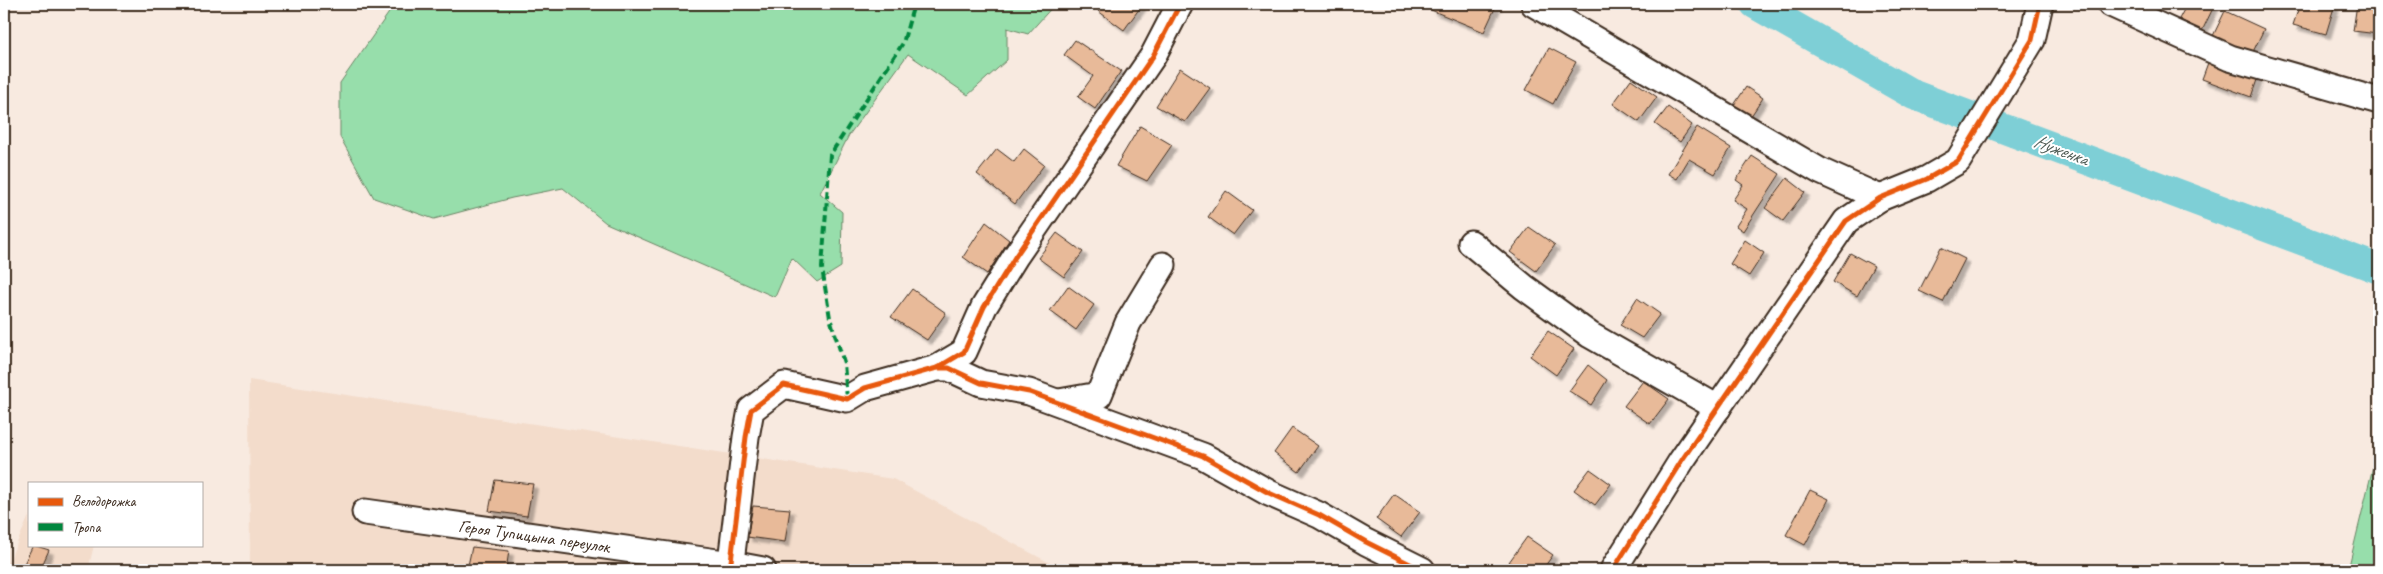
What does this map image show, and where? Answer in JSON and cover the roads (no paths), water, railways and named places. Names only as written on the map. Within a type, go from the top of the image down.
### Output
[{"type":"street","points":[[730,567],[746,437],[752,410],[784,385],[846,399],[865,388],[937,368],[964,352],[984,307],[1015,257],[1153,56],[1180,4]]},
{"type":"street","points":[[1534,4],[1820,171],[1880,198]]},
{"type":"street","points":[[1613,570],[1682,460],[1846,221],[1880,198],[1927,179],[1958,161],[2032,40],[2040,4]]},
{"type":"street","points":[[2111,4],[2230,58],[2379,101]]},
{"type":"street","points":[[1471,244],[1524,287],[1590,335],[1718,408]]},
{"type":"street","points":[[1059,402],[1099,395],[1128,323],[1163,265]]},
{"type":"street","points":[[937,368],[949,368],[981,383],[1030,392],[1130,431],[1203,456],[1268,493],[1319,515],[1366,542],[1422,570]]},
{"type":"street","name":"Героя Тупицына переулок","points":[[365,512],[730,567],[763,570]]},
{"type":"waterway","name":"Нуженка","points":[[1755,4],[1914,95],[2379,269]]}]
